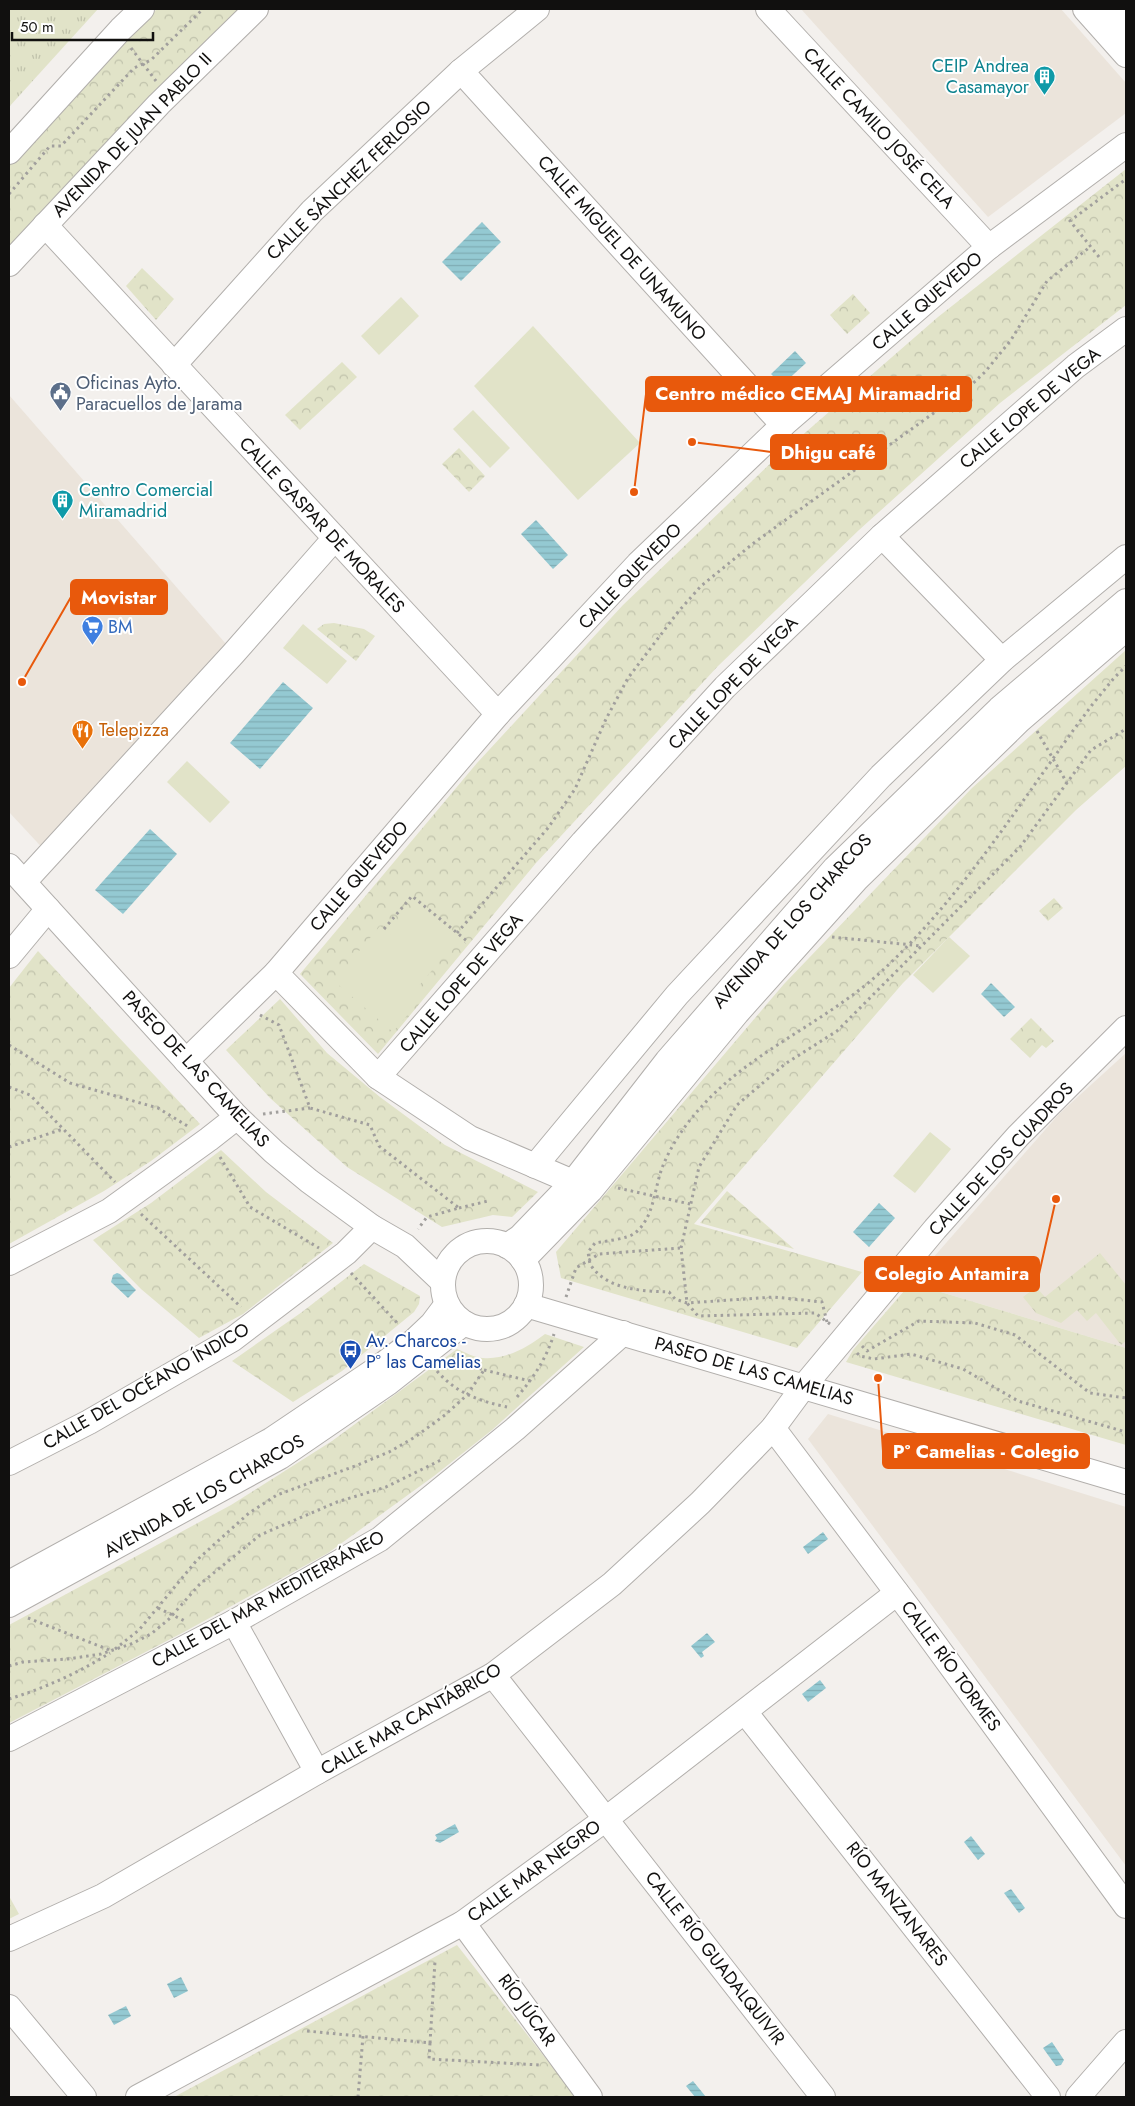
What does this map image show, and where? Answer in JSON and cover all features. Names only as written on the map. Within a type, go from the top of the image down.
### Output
[{"type":"street","points":[[9,152],[121,29],[142,9]]},
{"type":"street","name":"AVENIDA DE JUAN PABLO II","points":[[9,264],[159,104],[256,9]]},
{"type":"street","name":"CALLE SÁNCHEZ FERLOSIO","points":[[174,365],[312,211],[461,71],[537,9]]},
{"type":"street","name":"CALLE CAMILO JOSÉ CELA","points":[[768,9],[989,247]]},
{"type":"street","points":[[1085,9],[1126,55]]},
{"type":"street","points":[[1111,9],[1126,26]]},
{"type":"street","name":"CALLE MIGUEL DE UNAMUNO","points":[[461,71],[783,425]]},
{"type":"street","name":"CALLE QUEVEDO","points":[[186,1061],[276,973],[498,714],[638,564],[783,425],[989,247],[1126,145]]},
{"type":"street","name":"CALLE GASPAR DE MORALES","points":[[45,225],[498,714]]},
{"type":"street","name":"CALLE LOPE DE VEGA","points":[[378,1078],[583,842],[725,687],[882,536],[1076,366],[1126,329]]},
{"type":"street","points":[[882,536],[1002,660]]},
{"type":"street","points":[[16,874],[233,654],[335,538]]},
{"type":"street","name":"AVENIDA DE LOS CHARCOS","points":[[535,1166],[677,995],[881,776],[1002,660],[1126,556]]},
{"type":"street","name":"AVENIDA DE LOS CHARCOS","points":[[515,1253],[520,1237],[573,1182],[667,1061],[835,868],[999,708],[1126,601]]},
{"type":"street","name":"AVENIDA DE LOS CHARCOS","points":[[515,1253],[598,1180],[737,1013],[856,880],[1019,721],[1126,629]]},
{"type":"street","name":"PASEO DE LAS CAMELIAS","points":[[16,874],[237,1117],[274,1152],[309,1181],[372,1227],[404,1246]]},
{"type":"street","points":[[9,956],[48,909]]},
{"type":"street","points":[[276,973],[378,1078],[470,1138],[573,1182]]},
{"type":"street","name":"CALLE DE LOS CUADROS","points":[[809,1381],[842,1337],[1018,1136],[1126,1028]]},
{"type":"street","points":[[9,1262],[109,1211],[237,1117]]},
{"type":"street","name":"CALLE DEL OCÉANO ÍNDICO","points":[[9,1463],[89,1422],[233,1339],[338,1259],[372,1227]]},
{"type":"street","points":[[481,1241],[494,1241],[515,1253],[530,1277],[528,1298],[512,1321],[500,1327],[486,1329],[464,1323],[451,1312],[445,1293],[445,1271],[454,1255],[470,1244],[481,1241]]},
{"type":"street","points":[[404,1246],[454,1255]]},
{"type":"street","points":[[404,1246],[445,1293]]},
{"type":"street","name":"AVENIDA DE LOS CHARCOS","points":[[17,1611],[280,1457],[388,1383],[422,1348],[445,1293]]},
{"type":"street","name":"PASEO DE LAS CAMELIAS","points":[[528,1298],[809,1381],[1126,1482]]},
{"type":"street","name":"PASEO DE LAS CAMELIAS","points":[[562,1308],[623,1333],[1126,1467]]},
{"type":"street","name":"AVENIDA DE LOS CHARCOS","points":[[9,1583],[271,1440],[378,1368],[422,1348],[464,1323]]},
{"type":"street","name":"CALLE DEL MAR MEDITERRÁNEO","points":[[9,1739],[234,1622],[380,1539],[515,1429],[623,1333]]},
{"type":"street","name":"CALLE MAR CANTÁBRICO","points":[[9,1939],[103,1896],[316,1772],[493,1675],[612,1584],[700,1503],[773,1428],[809,1381]]},
{"type":"street","name":"CALLE RÍO TORMES","points":[[773,1428],[897,1593],[1126,1906]]},
{"type":"street","name":"CALLE MAR NEGRO","points":[[138,2097],[463,1923],[606,1819],[897,1593]]},
{"type":"street","points":[[234,1622],[316,1772]]},
{"type":"street","name":"CALLE RÍO GUADALQUIVIR","points":[[493,1675],[823,2097]]},
{"type":"street","name":"RÍO MANZANARES","points":[[745,1712],[1048,2097]]},
{"type":"street","name":"RÍO JÚCAR","points":[[463,1923],[590,2097]]},
{"type":"street","points":[[9,2007],[84,2097]]},
{"type":"street","points":[[1078,2097],[1126,2042]]},
{"type":"path","points":[[9,194],[50,146],[61,146],[134,68],[151,60],[203,9]]},
{"type":"path","points":[[130,45],[157,83]]},
{"type":"path","points":[[1099,257],[1070,221],[1126,179]]},
{"type":"path","points":[[457,933],[548,828],[575,789],[606,719],[628,678],[700,586],[755,542],[967,389],[1011,340],[1047,281],[1090,247]]},
{"type":"path","points":[[1126,666],[1092,705],[941,910],[884,969],[851,997],[762,1055],[726,1082],[702,1106],[677,1139],[662,1168],[646,1223],[634,1235],[595,1243],[588,1252],[591,1266],[603,1278],[622,1287],[642,1291],[669,1292],[675,1298],[687,1303],[774,1297],[822,1302],[826,1321],[842,1337],[867,1350],[919,1320],[974,1323],[1016,1335],[1090,1393],[1126,1398]]},
{"type":"path","points":[[1126,729],[1091,750],[1020,848],[837,1031],[785,1064],[737,1105],[699,1168],[681,1248],[687,1303],[698,1316],[815,1314],[826,1321],[860,1356],[874,1359],[911,1354],[963,1369],[982,1378],[1001,1393],[1018,1401],[1126,1432]]},
{"type":"path","points":[[1037,730],[1067,783]]},
{"type":"path","points":[[384,929],[412,896],[467,941],[461,948]]},
{"type":"path","points":[[829,937],[922,946]]},
{"type":"path","points":[[242,1006],[279,1024],[310,1108]]},
{"type":"path","points":[[9,1045],[70,1083],[158,1108],[209,1139],[250,1207],[338,1259],[422,1348],[446,1382],[477,1400],[507,1408]]},
{"type":"path","points":[[237,1117],[310,1108],[370,1125],[379,1146],[459,1208]]},
{"type":"path","points":[[9,1147],[63,1130]]},
{"type":"path","points":[[598,1180],[611,1186],[690,1204]]},
{"type":"path","points":[[404,1246],[427,1217],[488,1201]]},
{"type":"path","points":[[501,1414],[540,1369],[576,1268],[599,1254],[681,1248]]},
{"type":"path","points":[[422,1348],[484,1370],[530,1381],[558,1391]]},
{"type":"path","points":[[9,1699],[36,1690],[86,1668],[112,1651],[139,1630],[197,1560],[249,1513],[277,1495],[390,1452],[445,1415],[467,1395],[484,1370]]},
{"type":"path","points":[[9,1666],[23,1662],[68,1659],[112,1651],[151,1634],[172,1615],[199,1585],[260,1535],[337,1502],[386,1487],[447,1456]]},
{"type":"path","points":[[158,1608],[211,1634]]},
{"type":"path","points":[[17,1611],[112,1651]]},
{"type":"path","points":[[436,1937],[429,2059],[568,2066]]},
{"type":"path","points":[[305,2031],[430,2043]]},
{"type":"path","points":[[358,2097],[362,2036]]},
{"type":"shaded area","points":[[801,9],[1061,9],[1126,83],[1126,113],[988,217]]},
{"type":"shaded area","name":"Centro Comercial Miramadrid","points":[[9,395],[233,652],[49,855],[9,812]]},
{"type":"shaded area","points":[[1126,1053],[1126,1348],[911,1283],[1059,1114]]},
{"type":"shaded area","points":[[828,1414],[1126,1507],[1126,1866],[808,1439]]},
{"type":"green space","points":[[9,9],[98,9],[9,107]]},
{"type":"green space","points":[[157,9],[242,9],[72,178],[9,255],[9,165],[126,39]]},
{"type":"green space","points":[[1126,169],[1126,305],[1000,403],[859,530],[718,666],[536,863],[378,1054],[300,974],[477,763],[623,605],[775,459],[938,317]]},
{"type":"green space","points":[[142,268],[174,299],[156,320],[126,286]]},
{"type":"green space","points":[[853,294],[870,313],[847,334],[830,315]]},
{"type":"green space","points":[[401,297],[419,316],[379,355],[361,336]]},
{"type":"green space","points":[[533,326],[640,443],[578,500],[474,386]]},
{"type":"green space","points":[[342,362],[357,377],[300,430],[285,415]]},
{"type":"green space","points":[[473,410],[510,448],[490,468],[453,429]]},
{"type":"green space","points":[[459,448],[485,476],[469,492],[442,464]]},
{"type":"green space","points":[[334,623],[364,629],[375,636],[356,661],[317,629],[324,624]]},
{"type":"green space","points":[[303,624],[347,661],[327,684],[283,648]]},
{"type":"green space","points":[[1126,650],[1126,766],[1076,810],[903,983],[694,1224],[862,1272],[797,1348],[561,1278],[556,1252],[784,984],[972,788]]},
{"type":"green space","points":[[187,761],[230,802],[210,823],[167,782]]},
{"type":"green space","points":[[1054,898],[1063,908],[1048,921],[1039,911]]},
{"type":"green space","points":[[417,903],[458,939],[418,987],[426,993],[393,1032],[334,981],[380,926],[391,935]]},
{"type":"green space","points":[[949,937],[970,956],[933,993],[913,975]]},
{"type":"green space","points":[[38,951],[200,1124],[151,1161],[104,1191],[9,1244],[9,988]]},
{"type":"green space","points":[[280,999],[327,1053],[380,1097],[445,1145],[538,1192],[512,1217],[493,1215],[442,1227],[347,1167],[270,1098],[226,1050]]},
{"type":"green space","points":[[1031,1018],[1054,1041],[1046,1048],[1042,1045],[1030,1058],[1010,1039]]},
{"type":"green space","points":[[930,1132],[951,1149],[915,1193],[893,1176]]},
{"type":"green space","points":[[221,1150],[266,1192],[333,1243],[243,1314],[199,1338],[141,1289],[93,1240],[151,1203]]},
{"type":"green space","points":[[727,1191],[794,1249],[700,1223]]},
{"type":"green space","points":[[1100,1253],[1126,1285],[1126,1341],[1121,1345],[1096,1313],[1087,1321],[1077,1310],[1061,1323],[1036,1313],[1023,1297],[1036,1287],[1045,1297]]},
{"type":"green space","points":[[364,1264],[420,1296],[419,1304],[414,1312],[342,1371],[293,1402],[232,1361],[302,1312]]},
{"type":"green space","points":[[911,1283],[1126,1348],[1126,1445],[846,1362],[853,1350]]},
{"type":"green space","points":[[545,1334],[584,1347],[492,1430],[434,1476],[328,1553],[184,1632],[9,1723],[9,1625],[231,1505],[332,1441],[457,1349],[480,1358],[500,1357],[524,1348]]},
{"type":"green space","points":[[9,1896],[19,1914],[9,1919]]},
{"type":"green space","points":[[457,1945],[576,2097],[174,2097]]},
{"type":"water","points":[[482,222],[501,242],[461,281],[442,262]]},
{"type":"water","points":[[795,351],[806,363],[782,385],[771,374]]},
{"type":"water","points":[[536,520],[568,555],[553,569],[521,534]]},
{"type":"water","points":[[283,682],[313,708],[260,769],[230,743]]},
{"type":"water","points":[[150,829],[177,854],[123,914],[95,890]]},
{"type":"water","points":[[991,983],[1015,1007],[1004,1017],[981,994]]},
{"type":"water","points":[[879,1203],[895,1218],[869,1247],[853,1232]]},
{"type":"water","points":[[117,1273],[136,1290],[128,1298],[111,1282],[113,1275]]},
{"type":"water","points":[[823,1532],[828,1539],[808,1554],[803,1547]]},
{"type":"water","points":[[707,1633],[715,1642],[702,1652],[704,1656],[701,1658],[691,1646]]},
{"type":"water","points":[[820,1680],[826,1688],[808,1702],[802,1694]]},
{"type":"water","points":[[455,1824],[459,1832],[440,1843],[435,1841],[437,1838],[435,1835]]},
{"type":"water","points":[[971,1836],[985,1854],[978,1860],[964,1842]]},
{"type":"water","points":[[1011,1889],[1025,1908],[1019,1913],[1004,1893]]},
{"type":"water","points":[[181,1977],[188,1991],[174,1998],[167,1984]]},
{"type":"water","points":[[126,2006],[131,2016],[114,2025],[108,2015]]},
{"type":"water","points":[[1052,2042],[1064,2060],[1061,2065],[1056,2066],[1043,2048]]},
{"type":"water","points":[[693,2081],[706,2097],[695,2097],[686,2086]]},
{"type":"place","name":"CEIP Andrea Casamayor","points":[[1045,95]]},
{"type":"place","name":"Oficinas Ayto. Paracuellos de Jarama","points":[[60,412]]},
{"type":"place","name":"Dhigu café","points":[[692,442]]},
{"type":"place","name":"Centro médico CEMAJ Miramadrid","points":[[634,492]]},
{"type":"place","name":"Centro Comercial Miramadrid","points":[[63,519]]},
{"type":"place","name":"BM","points":[[92,646]]},
{"type":"place","name":"Movistar","points":[[22,682]]},
{"type":"place","name":"Telepizza","points":[[83,749]]},
{"type":"place","name":"Colegio Antamira","points":[[1056,1199]]},
{"type":"place","name":"Av. Charcos - Pº las Camelias","points":[[350,1370]]},
{"type":"place","name":"Pº Camelias - Colegio","points":[[878,1378]]}]
